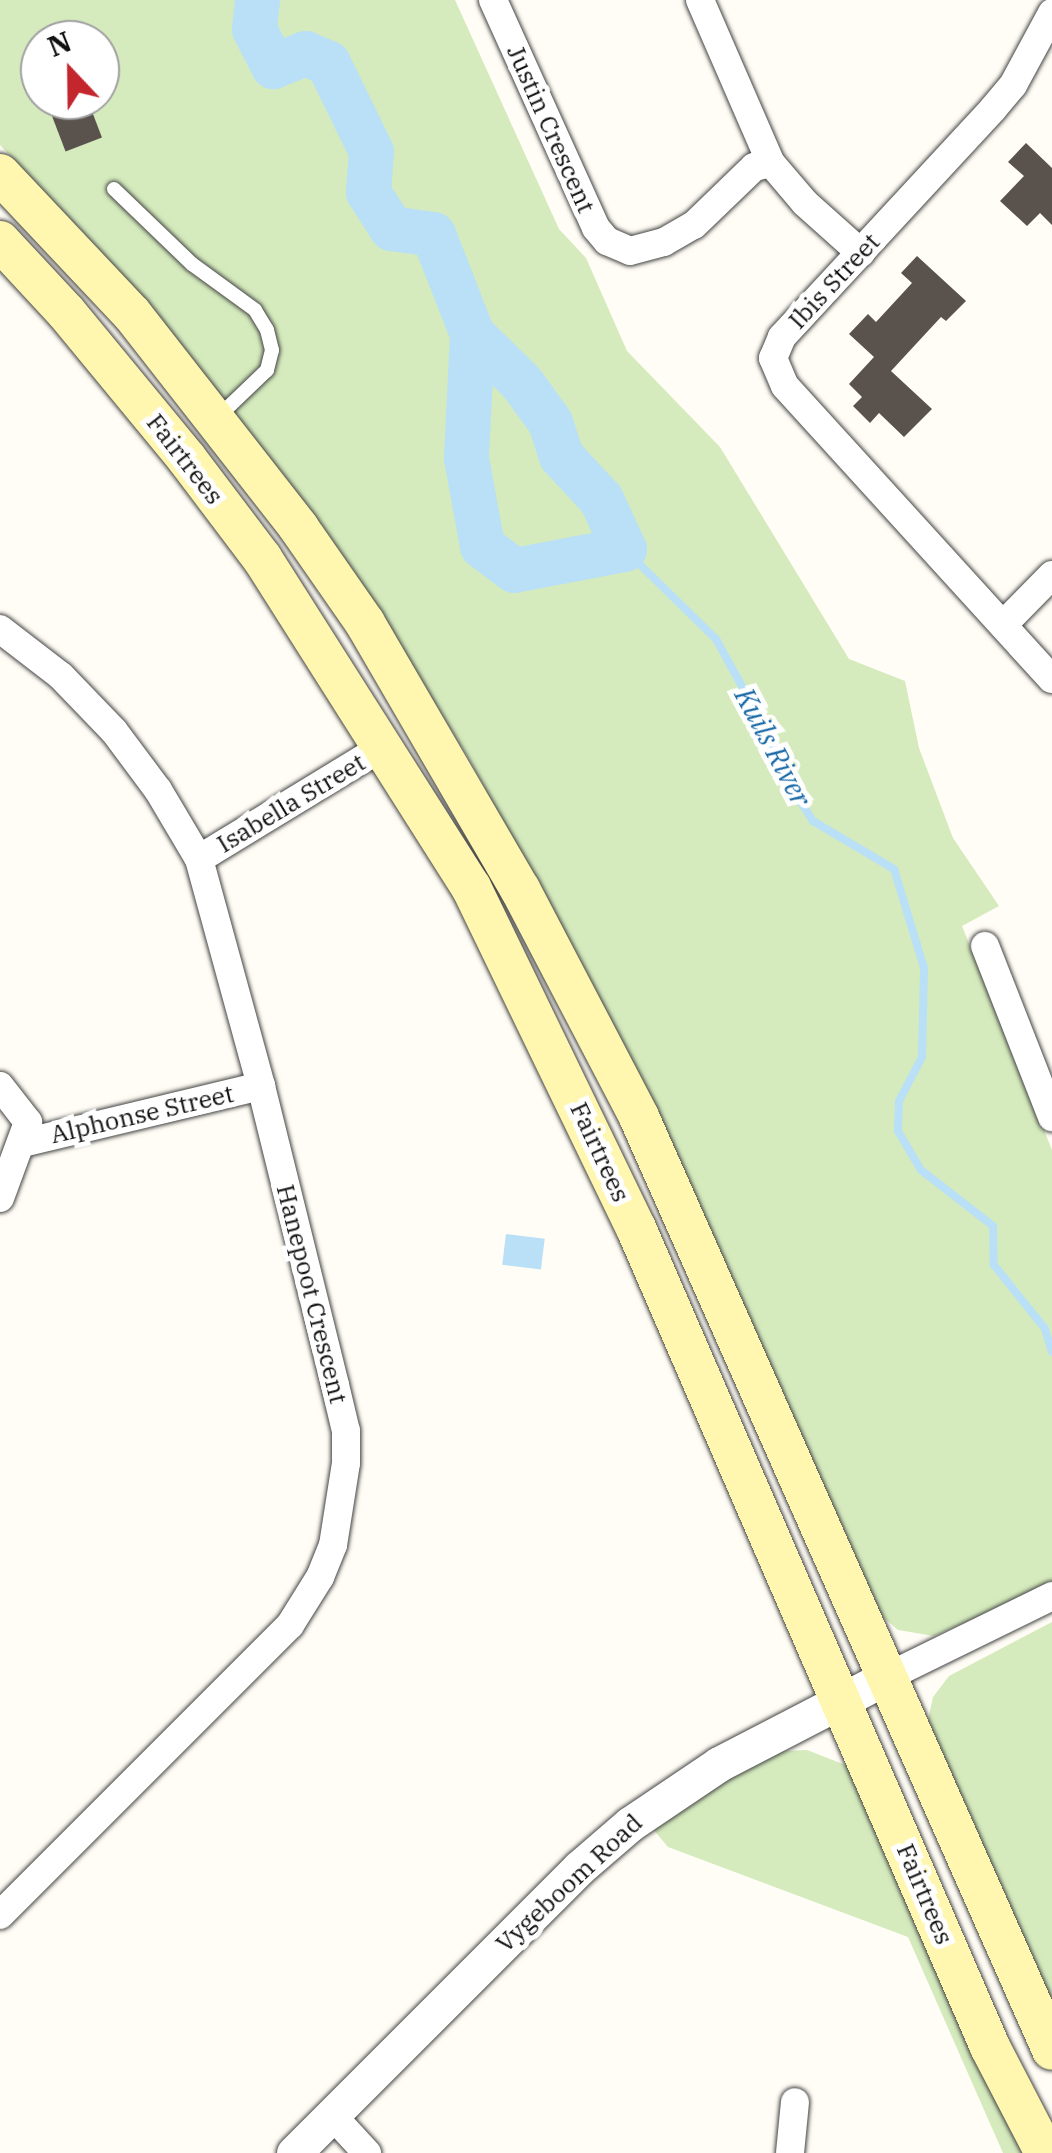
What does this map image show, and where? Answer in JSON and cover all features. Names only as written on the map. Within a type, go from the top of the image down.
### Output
[{"type":"main road","name":"Fairtrees","points":[[0,174],[132,314],[216,418],[365,624],[520,889],[639,1117],[1052,2050]]},
{"type":"main road","name":"Fairtrees","points":[[0,241],[66,312],[188,459],[262,558],[471,887],[540,1023],[644,1246],[990,2047],[1045,2153]]},
{"type":"street","name":"Justin Crescent","points":[[493,0],[596,228],[607,242],[630,251],[664,242],[694,225],[754,167],[771,164]]},
{"type":"street","points":[[700,0],[771,164],[805,204],[861,253]]},
{"type":"street","points":[[1045,0],[1052,10]]},
{"type":"street","name":"Ibis Street","points":[[1052,10],[1003,97],[782,337],[773,358],[777,375],[1052,679]]},
{"type":"street","points":[[1004,625],[1052,575]]},
{"type":"street","name":"Hanepoot Crescent","points":[[0,628],[61,676],[114,731],[158,790],[198,859],[262,1086],[346,1432],[342,1506],[332,1545],[320,1577],[290,1624],[0,1915]]},
{"type":"street","name":"Isabella Street","points":[[198,859],[384,746]]},
{"type":"street","points":[[985,946],[1052,1117]]},
{"type":"street","points":[[0,1086],[28,1122],[0,1198]]},
{"type":"street","name":"Alphonse Street","points":[[23,1143],[262,1086]]},
{"type":"street","name":"Vygeboom Road","points":[[294,2153],[579,1868],[630,1824],[719,1764],[1052,1596]]},
{"type":"street","points":[[790,2153],[795,2102]]},
{"type":"street","points":[[332,2115],[367,2153]]},
{"type":"lane","points":[[114,188],[192,264],[255,310],[266,330],[272,350],[267,370],[216,418]]},
{"type":"green space","points":[[0,0],[455,0],[559,229],[586,258],[627,351],[720,447],[849,659],[905,681],[919,748],[953,838],[999,906],[962,926],[1052,1150],[1052,1584],[934,1636],[898,1630],[876,1611],[612,1022],[469,759],[416,672],[111,265],[0,145]]},
{"type":"green space","points":[[1052,1622],[1052,2011],[928,1720],[933,1697],[949,1676]]},
{"type":"green space","points":[[807,1750],[848,1766],[1029,2153],[1003,2153],[908,1937],[668,1847],[652,1828],[687,1803],[781,1751]]},
{"type":"water","points":[[506,1234],[545,1239],[541,1270],[502,1265]]},
{"type":"building","points":[[54,120],[95,120],[102,137],[66,151]]},
{"type":"building","points":[[1026,143],[1052,168],[1052,225],[1040,213],[1027,226],[1000,201],[1024,176],[1008,162]]},
{"type":"building","points":[[917,256],[966,301],[946,321],[941,317],[891,371],[932,409],[904,437],[879,413],[870,423],[853,406],[862,397],[849,384],[874,357],[849,334],[868,314],[876,322],[912,283],[901,273]]},
{"type":"waterway","name":"Kuils River","points":[[257,0],[254,29],[273,66],[305,53],[328,63],[371,151],[368,192],[391,228],[433,234],[472,334],[466,458],[482,546],[514,570],[624,549],[601,499],[561,456],[550,422],[521,382],[472,334]]},
{"type":"waterway","name":"Kuils River","points":[[624,549],[716,639],[767,732],[786,779],[813,821],[894,869],[924,968],[922,1057],[899,1101],[898,1131],[921,1170],[993,1226],[994,1265],[1045,1329],[1052,1352]]}]
